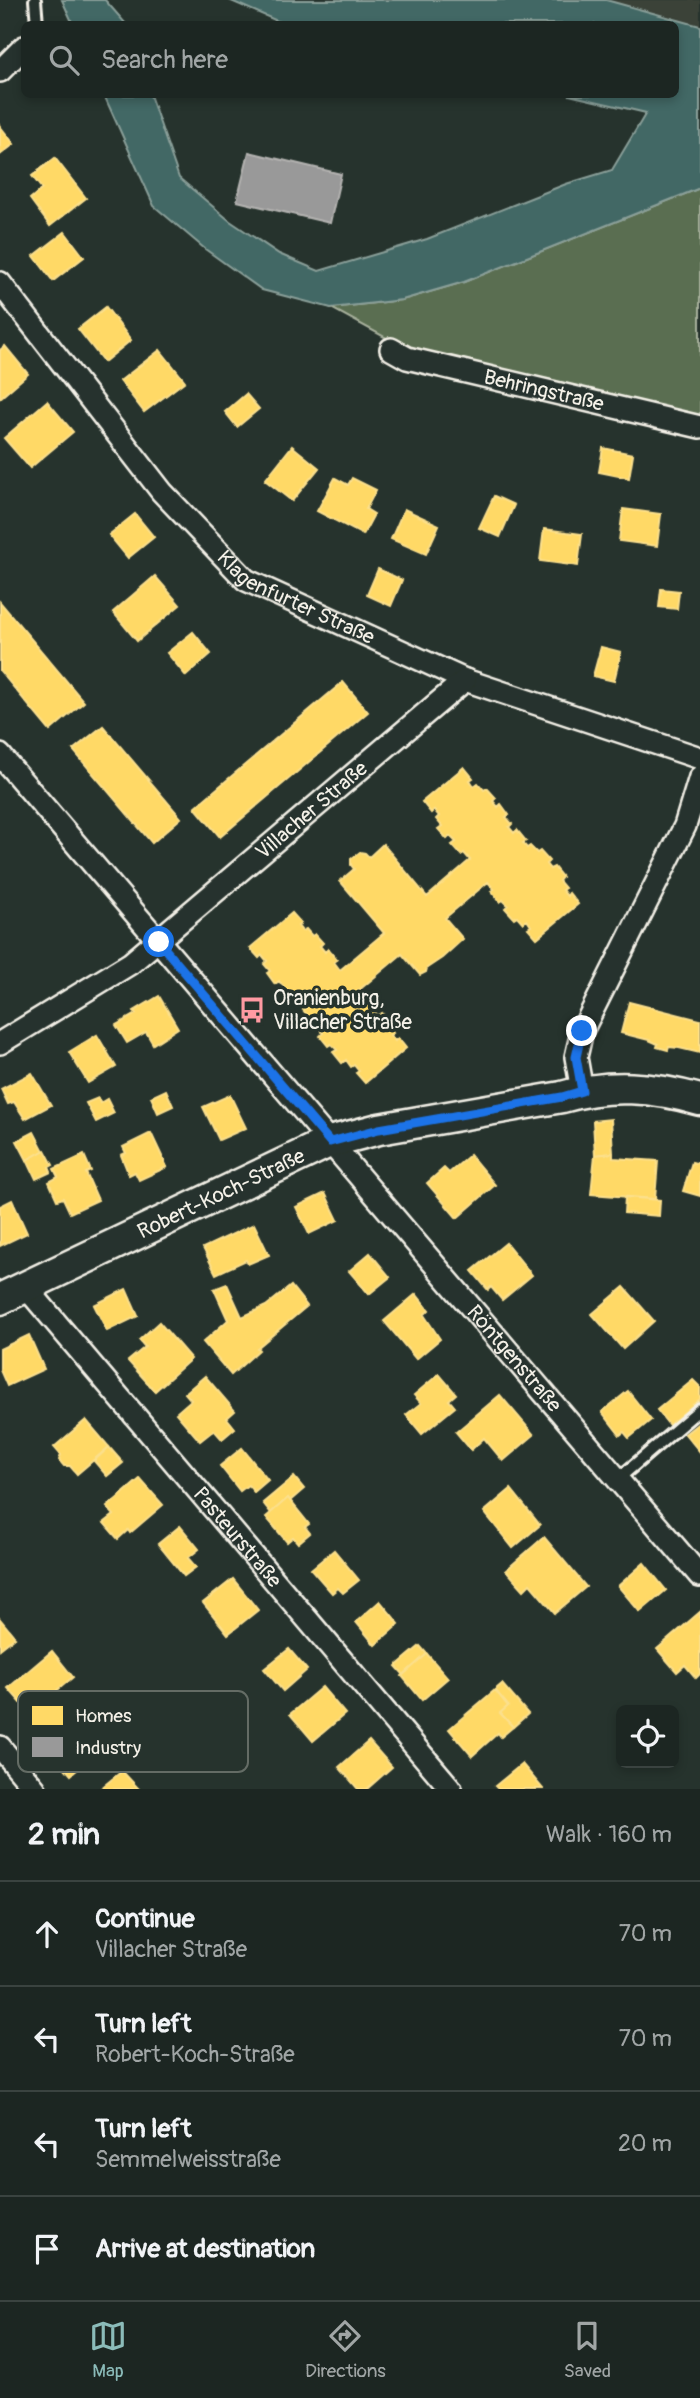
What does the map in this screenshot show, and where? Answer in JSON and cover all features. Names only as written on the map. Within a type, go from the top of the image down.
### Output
[{"type":"street","points":[[0,71],[21,50]]},
{"type":"street","name":"Klagenfurter Straße","points":[[0,283],[162,492],[246,580],[466,680],[700,758]]},
{"type":"street","name":"Behringstraße","points":[[391,349],[407,358],[700,427]]},
{"type":"street","name":"Villacher Straße","points":[[159,942],[466,680]]},
{"type":"street","points":[[0,755],[330,1142]]},
{"type":"street","points":[[582,1091],[576,1057],[582,1031],[685,826],[700,777]]},
{"type":"street","points":[[0,1043],[131,964],[159,942]]},
{"type":"street","name":"Robert-Koch-Straße","points":[[13,1293],[330,1142],[379,1129],[562,1097],[582,1091],[627,1087],[670,1092],[700,1100]]},
{"type":"street","name":"Röntgenstraße","points":[[330,1142],[700,1576]]},
{"type":"street","name":"Pasteurstraße","points":[[13,1293],[451,1789]]},
{"type":"street","points":[[0,1747],[18,1768]]},
{"type":"street","points":[[21,1772],[36,1789]]},
{"type":"lane","points":[[35,0],[37,21]]},
{"type":"lane","points":[[618,1479],[700,1409]]},
{"type":"shaded area","points":[[606,0],[700,0],[700,26]]},
{"type":"green space","points":[[700,188],[700,416],[414,353],[331,308],[402,300],[464,282]]},
{"type":"water","points":[[62,0],[105,0],[123,21],[72,21]]},
{"type":"water","points":[[229,0],[606,0],[700,26],[700,188],[464,282],[402,300],[331,308],[262,290],[205,249],[154,206],[105,98],[151,98],[179,178],[230,221],[279,254],[319,271],[427,239],[566,184],[612,170],[646,113],[582,98],[679,98],[679,21],[277,21]]},
{"type":"building: Homes","points":[[0,126],[14,144],[0,155]]},
{"type":"building: Homes","points":[[55,158],[86,198],[50,226],[30,199],[42,189],[32,176]]},
{"type":"building: Homes","points":[[65,232],[84,257],[53,281],[34,256]]},
{"type":"building: Homes","points":[[106,307],[131,340],[104,362],[78,329]]},
{"type":"building: Homes","points":[[5,346],[28,374],[0,398],[0,350]]},
{"type":"building: Homes","points":[[160,350],[185,381],[144,412],[120,381]]},
{"type":"building: Homes","points":[[246,394],[259,409],[237,427],[225,412]]},
{"type":"building: Homes","points":[[47,401],[73,432],[30,468],[4,438]]},
{"type":"building: Homes","points":[[292,446],[319,468],[292,501],[265,480]]},
{"type":"building: Homes","points":[[603,448],[633,454],[629,478],[599,472]]},
{"type":"building: Homes","points":[[335,478],[348,485],[352,478],[376,490],[366,509],[374,514],[363,535],[317,511]]},
{"type":"building: Homes","points":[[494,496],[514,505],[500,537],[479,528]]},
{"type":"building: Homes","points":[[404,509],[439,525],[426,554],[391,539]]},
{"type":"building: Homes","points":[[623,509],[661,514],[657,546],[619,541]]},
{"type":"building: Homes","points":[[135,514],[154,537],[128,558],[109,535]]},
{"type":"building: Homes","points":[[544,529],[582,534],[578,566],[540,561]]},
{"type":"building: Homes","points":[[378,569],[402,580],[391,606],[367,595]]},
{"type":"building: Homes","points":[[155,576],[180,605],[137,641],[113,612]]},
{"type":"building: Homes","points":[[661,589],[679,591],[677,609],[659,607]]},
{"type":"building: Homes","points":[[0,602],[84,702],[50,731],[0,671]]},
{"type":"building: Homes","points":[[193,632],[211,654],[186,676],[167,653]]},
{"type":"building: Homes","points":[[601,647],[621,652],[614,681],[593,676]]},
{"type":"building: Homes","points":[[343,682],[368,712],[220,837],[195,807]]},
{"type":"building: Homes","points":[[103,726],[181,818],[152,843],[73,750]]},
{"type":"building: Homes","points":[[464,767],[473,778],[470,780],[474,786],[478,783],[484,790],[487,788],[496,798],[493,801],[498,807],[501,804],[509,815],[506,817],[512,824],[509,827],[514,833],[517,830],[526,841],[523,843],[527,848],[530,846],[537,853],[540,851],[549,861],[546,864],[550,869],[554,867],[562,877],[559,881],[565,888],[562,890],[567,896],[569,893],[578,904],[537,938],[528,928],[531,926],[527,920],[523,923],[505,908],[508,905],[503,900],[500,902],[488,882],[445,918],[463,939],[427,968],[426,972],[420,975],[402,954],[358,991],[365,999],[368,996],[376,1006],[373,1009],[378,1016],[382,1013],[390,1023],[387,1025],[393,1033],[390,1035],[395,1041],[398,1038],[406,1048],[365,1083],[356,1073],[359,1071],[354,1065],[351,1067],[346,1060],[342,1063],[333,1052],[337,1050],[331,1044],[328,1046],[320,1036],[323,1033],[317,1026],[319,1024],[315,1018],[312,1021],[303,1010],[306,1008],[302,1002],[299,1005],[293,998],[289,1000],[281,990],[284,987],[279,981],[275,984],[267,973],[270,971],[264,964],[267,961],[262,955],[259,958],[250,948],[292,913],[301,923],[298,926],[302,931],[306,929],[312,936],[315,934],[323,943],[320,946],[325,952],[328,949],[337,960],[334,962],[340,970],[384,933],[340,881],[354,869],[351,859],[360,852],[369,857],[383,844],[427,897],[470,860],[452,845],[456,842],[450,836],[447,839],[438,829],[442,826],[436,819],[439,816],[434,810],[431,813],[422,802]]},
{"type":"building: Homes","points":[[159,996],[178,1028],[153,1044],[146,1032],[127,1043],[116,1025]]},
{"type":"building: Homes","points":[[629,1002],[700,1020],[700,1053],[669,1047],[668,1050],[657,1047],[658,1044],[649,1040],[621,1033]]},
{"type":"building: Homes","points":[[97,1035],[116,1067],[88,1083],[69,1052]]},
{"type":"building: Homes","points":[[32,1073],[51,1105],[25,1119],[14,1102],[8,1104],[1,1089]]},
{"type":"building: Homes","points":[[166,1090],[173,1106],[158,1113],[151,1097]]},
{"type":"building: Homes","points":[[230,1095],[246,1128],[219,1140],[203,1107]]},
{"type":"building: Homes","points":[[98,1098],[100,1103],[107,1099],[114,1113],[96,1122],[86,1103]]},
{"type":"building: Homes","points":[[611,1119],[613,1153],[595,1155],[593,1121]]},
{"type":"building: Homes","points":[[34,1132],[44,1151],[27,1160],[17,1141]]},
{"type":"building: Homes","points":[[151,1133],[167,1167],[139,1180],[135,1172],[129,1175],[121,1155],[126,1153],[123,1147]]},
{"type":"building: Homes","points":[[45,1150],[53,1165],[49,1167],[51,1172],[36,1179],[27,1160]]},
{"type":"building: Homes","points":[[613,1153],[613,1158],[658,1161],[655,1199],[591,1194],[595,1155]]},
{"type":"building: Homes","points":[[84,1155],[91,1171],[86,1173],[98,1200],[70,1213],[63,1198],[57,1200],[49,1182],[58,1177],[54,1169]]},
{"type":"building: Homes","points":[[470,1155],[495,1185],[457,1218],[427,1183],[444,1168],[449,1173]]},
{"type":"building: Homes","points":[[692,1162],[700,1164],[700,1196],[683,1191]]},
{"type":"building: Homes","points":[[325,1193],[338,1220],[309,1234],[296,1207]]},
{"type":"building: Homes","points":[[625,1197],[660,1200],[659,1216],[624,1213]]},
{"type":"building: Homes","points":[[12,1200],[27,1233],[0,1246],[0,1206]]},
{"type":"building: Homes","points":[[254,1224],[269,1255],[248,1264],[246,1260],[216,1274],[203,1248]]},
{"type":"building: Homes","points":[[506,1243],[532,1275],[502,1300],[491,1287],[488,1290],[472,1271]]},
{"type":"building: Homes","points":[[370,1253],[390,1277],[369,1294],[349,1271]]},
{"type":"building: Homes","points":[[227,1284],[242,1317],[266,1306],[291,1286],[307,1306],[257,1348],[259,1350],[231,1375],[203,1342],[228,1320],[214,1289]]},
{"type":"building: Homes","points":[[624,1287],[654,1321],[623,1349],[592,1314]]},
{"type":"building: Homes","points":[[126,1289],[138,1316],[107,1331],[94,1305]]},
{"type":"building: Homes","points":[[416,1294],[429,1310],[424,1315],[440,1339],[416,1359],[384,1321]]},
{"type":"building: Homes","points":[[159,1322],[191,1359],[155,1391],[128,1361],[145,1347],[139,1340]]},
{"type":"building: Homes","points":[[29,1335],[44,1369],[7,1386],[0,1370],[0,1349]]},
{"type":"building: Homes","points":[[439,1374],[456,1394],[449,1400],[455,1407],[422,1434],[406,1415],[421,1403],[414,1395]]},
{"type":"building: Homes","points":[[205,1376],[235,1411],[227,1418],[235,1428],[222,1439],[214,1430],[200,1441],[176,1413],[191,1400],[185,1393]]},
{"type":"building: Homes","points":[[693,1380],[700,1387],[700,1399],[669,1425],[657,1410]]},
{"type":"building: Homes","points":[[628,1391],[651,1420],[629,1438],[624,1432],[620,1435],[602,1412]]},
{"type":"building: Homes","points":[[500,1395],[534,1435],[503,1461],[484,1438],[471,1450],[456,1432]]},
{"type":"building: Homes","points":[[86,1420],[109,1447],[77,1474],[70,1466],[64,1466],[59,1460],[61,1455],[54,1447]]},
{"type":"building: Homes","points":[[700,1422],[700,1452],[685,1434]]},
{"type":"building: Homes","points":[[109,1447],[123,1463],[107,1476],[94,1461]]},
{"type":"building: Homes","points":[[242,1448],[268,1480],[254,1492],[248,1485],[240,1491],[220,1466]]},
{"type":"building: Homes","points":[[294,1477],[304,1489],[290,1501],[288,1498],[271,1513],[263,1503]]},
{"type":"building: Homes","points":[[140,1479],[163,1505],[130,1533],[128,1530],[118,1539],[104,1523],[114,1515],[107,1507]]},
{"type":"building: Homes","points":[[511,1489],[540,1525],[513,1548],[484,1512]]},
{"type":"building: Homes","points":[[288,1498],[309,1524],[305,1527],[310,1533],[298,1543],[293,1537],[287,1542],[266,1517]]},
{"type":"building: Homes","points":[[180,1526],[199,1549],[188,1558],[196,1567],[184,1576],[158,1544]]},
{"type":"building: Homes","points":[[544,1537],[586,1587],[555,1613],[530,1584],[524,1590],[506,1570]]},
{"type":"building: Homes","points":[[334,1550],[359,1580],[343,1593],[338,1588],[332,1593],[311,1569]]},
{"type":"building: Homes","points":[[644,1563],[666,1590],[640,1612],[618,1586]]},
{"type":"building: Homes","points":[[233,1579],[258,1610],[228,1634],[203,1603]]},
{"type":"building: Homes","points":[[380,1601],[399,1624],[375,1645],[356,1622]]},
{"type":"building: Homes","points":[[700,1612],[700,1674],[696,1678],[685,1665],[677,1672],[657,1649]]},
{"type":"building: Homes","points":[[0,1619],[15,1637],[0,1649]]},
{"type":"building: Homes","points":[[420,1646],[427,1654],[404,1675],[396,1666]]},
{"type":"building: Homes","points":[[289,1649],[307,1670],[283,1691],[264,1669]]},
{"type":"building: Homes","points":[[52,1651],[73,1677],[56,1691],[18,1691],[18,1699],[8,1688]]},
{"type":"building: Homes","points":[[427,1654],[448,1678],[422,1700],[402,1676]]},
{"type":"building: Homes","points":[[502,1684],[528,1714],[513,1727],[500,1713],[508,1706],[495,1690]]},
{"type":"building: Homes","points":[[322,1687],[345,1714],[313,1741],[290,1714]]},
{"type":"building: Homes","points":[[495,1690],[508,1706],[500,1713],[513,1727],[501,1737],[498,1733],[472,1756],[449,1729]]},
{"type":"building: Homes","points":[[369,1741],[392,1767],[367,1789],[358,1789],[339,1767]]},
{"type":"building: Homes","points":[[522,1764],[543,1789],[498,1789],[495,1786]]},
{"type":"building: Homes","points":[[123,1772],[139,1789],[100,1789]]},
{"type":"building: Industry","points":[[249,152],[341,174],[330,223],[237,201]]},
{"type":"place","name":"Oranienburg, Villacher Straße","points":[[252,1010]]},
{"type":"route","points":[[159,942],[330,1142],[379,1129],[562,1097],[582,1091],[576,1057],[582,1031]]}]
